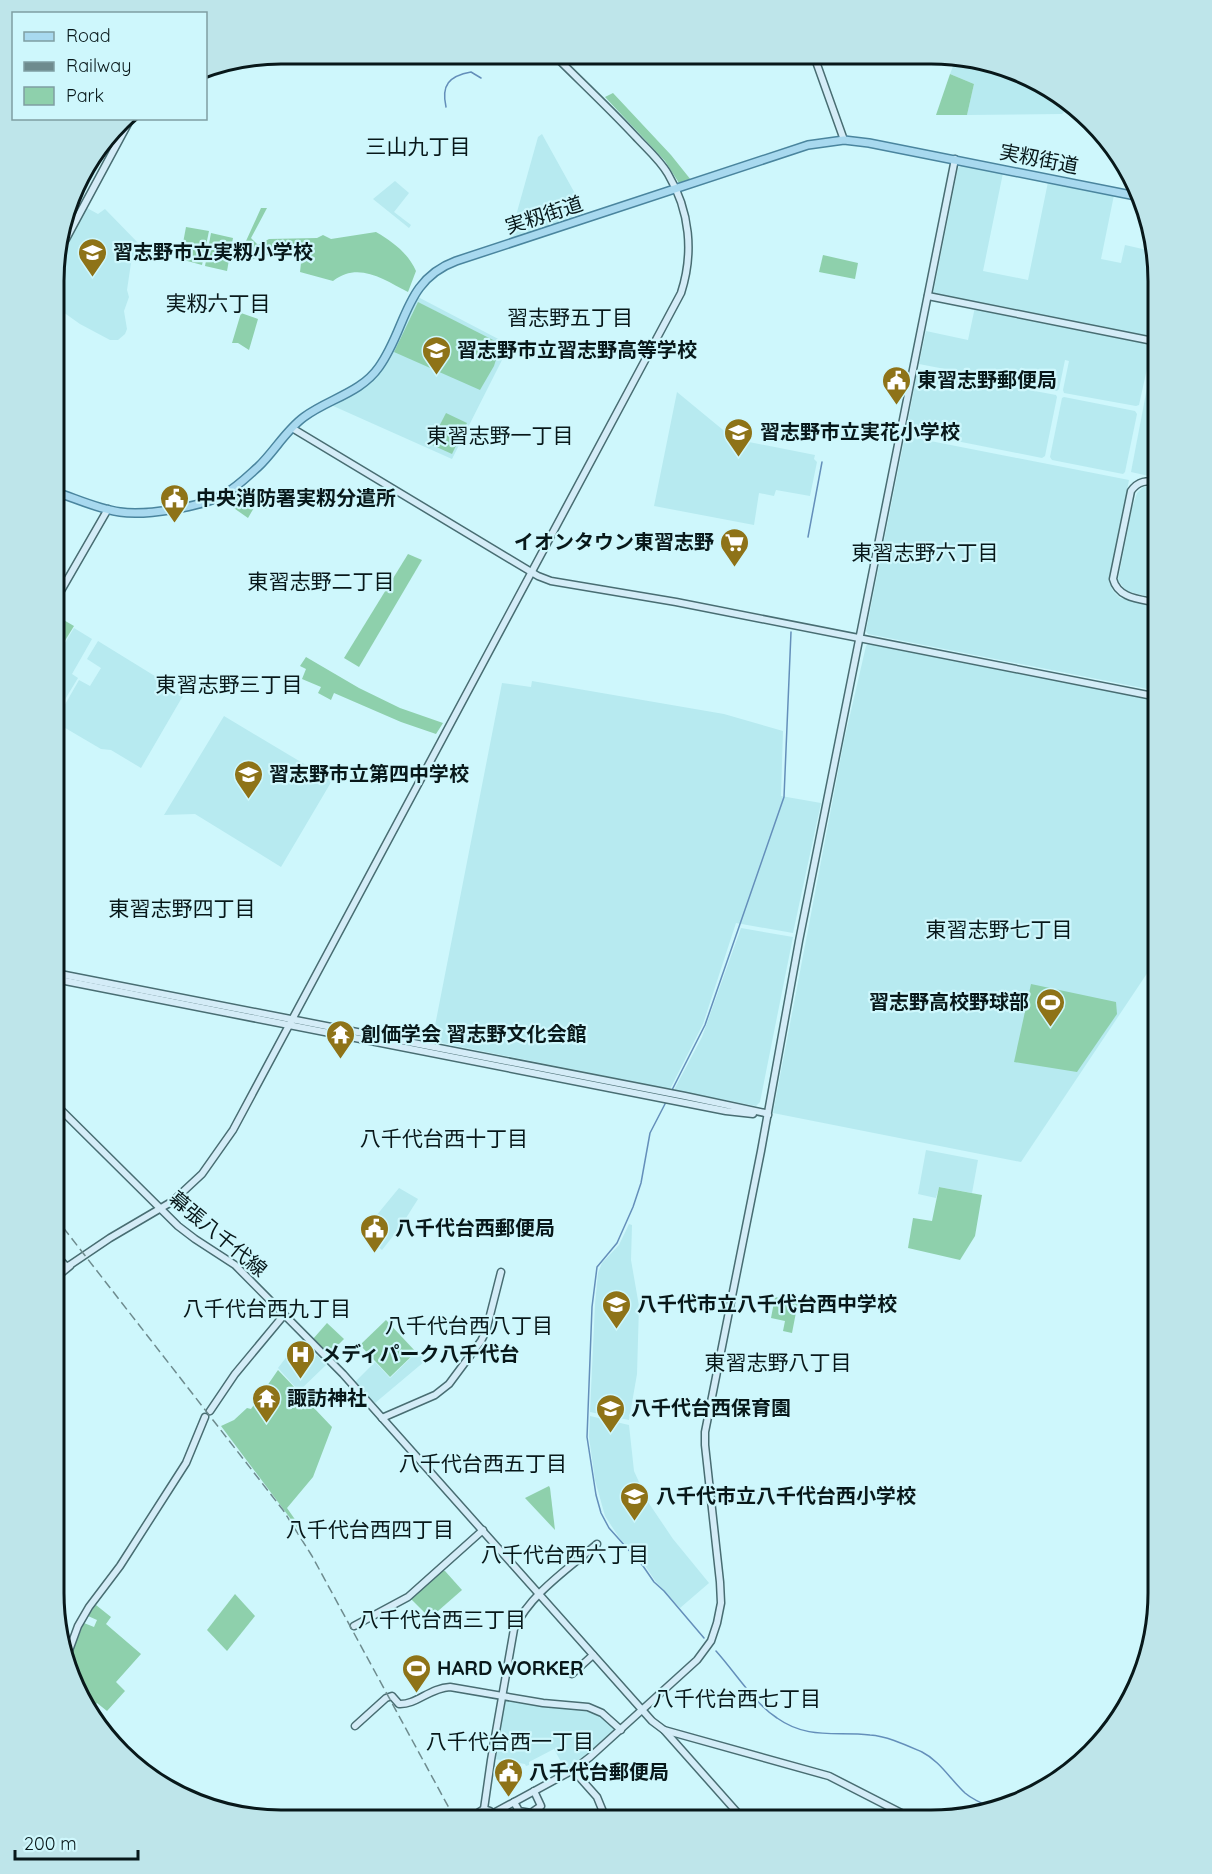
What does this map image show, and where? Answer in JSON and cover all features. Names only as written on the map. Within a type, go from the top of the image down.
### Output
[{"type":"main road","name":"実籾街道","points":[[64,495],[127,513],[196,504],[219,497],[256,468],[303,418],[362,385],[375,373],[417,291],[426,278],[436,270],[456,261],[795,149],[844,140],[955,159],[1129,195]]},
{"type":"street","points":[[64,1268],[190,1187],[224,1144],[681,293],[690,248],[687,224],[675,189],[660,164],[563,64]]},
{"type":"street","points":[[816,64],[844,140]]},
{"type":"street","points":[[71,229],[123,133]]},
{"type":"street","points":[[503,1810],[573,1770],[643,1711],[697,1660],[709,1643],[717,1623],[721,1603],[705,1432],[768,1115],[799,941],[955,159]]},
{"type":"street","points":[[928,296],[1148,340]]},
{"type":"street","points":[[292,428],[546,579],[676,602],[1148,695]]},
{"type":"street","points":[[1148,482],[1140,482],[1131,491],[1113,579],[1118,591],[1124,595],[1148,601]]},
{"type":"street","points":[[64,585],[108,509]]},
{"type":"street","points":[[64,975],[726,1111],[765,1117],[768,1115]]},
{"type":"street","points":[[64,980],[290,1022]]},
{"type":"street","name":"幕張八千代線","points":[[64,1113],[186,1233],[235,1265],[284,1315],[382,1418],[734,1810]]},
{"type":"street","points":[[64,1263],[68,1266]]},
{"type":"street","points":[[64,1272],[68,1266]]},
{"type":"street","points":[[382,1418],[435,1395],[449,1384],[486,1331],[501,1272]]},
{"type":"street","points":[[210,1411],[235,1374],[284,1315]]},
{"type":"street","points":[[71,1645],[78,1626],[89,1607],[120,1566],[186,1463],[205,1417]]},
{"type":"street","points":[[354,1626],[408,1597],[483,1530]]},
{"type":"street","points":[[484,1809],[484,1797],[514,1629],[520,1615],[539,1594],[597,1544]]},
{"type":"street","points":[[572,1674],[593,1655]]},
{"type":"street","points":[[355,1726],[383,1700],[392,1696],[399,1704],[406,1705],[438,1688],[450,1687],[543,1703],[588,1707],[608,1717],[621,1730]]},
{"type":"street","points":[[664,1730],[830,1776],[896,1810]]},
{"type":"street","points":[[573,1770],[597,1797],[602,1810]]},
{"type":"street","points":[[534,1791],[541,1804],[536,1810]]},
{"type":"street","points":[[514,1802],[519,1810]]},
{"type":"shaded area","points":[[953,66],[1001,76],[1027,87],[1063,109],[1064,112],[1062,114],[967,115],[974,84],[950,74]]},
{"type":"shaded area","points":[[542,134],[578,199],[567,205],[573,219],[511,239],[538,137]]},
{"type":"shaded area","points":[[104,156],[80,200],[87,185]]},
{"type":"shaded area","points":[[963,165],[1003,173],[983,271],[1028,280],[1048,182],[1114,195],[1101,259],[1121,263],[1125,245],[1145,250],[1148,336],[933,294],[958,168]]},
{"type":"shaded area","points":[[395,181],[409,193],[394,212],[411,225],[409,228],[373,199]]},
{"type":"shaded area","name":"習志野市立実籾小学校","points":[[87,208],[98,214],[105,209],[141,246],[131,263],[127,290],[129,297],[124,311],[127,329],[118,340],[110,340],[64,313],[64,281],[69,240]]},
{"type":"shaded area","name":"習志野市立習志野高等学校","points":[[418,297],[506,343],[502,360],[452,459],[331,405],[371,383],[384,367]]},
{"type":"shaded area","points":[[975,307],[1148,343],[1148,364],[1139,405],[1064,393],[1069,361],[1065,360],[1057,391],[919,364],[926,331],[968,340]]},
{"type":"shaded area","points":[[918,369],[1056,395],[1045,456],[1042,458],[906,431]]},
{"type":"shaded area","points":[[1148,383],[1148,476],[1131,472]]},
{"type":"shaded area","name":"習志野市立実花小学校","points":[[677,392],[734,439],[815,455],[814,459],[817,462],[810,496],[776,490],[774,496],[759,493],[754,525],[654,506]]},
{"type":"shaded area","points":[[1064,397],[1135,411],[1137,414],[1123,474],[1052,460],[1050,457]]},
{"type":"shaded area","points":[[905,436],[1129,480],[1110,584],[1120,598],[1148,605],[1148,689],[868,634],[866,631]]},
{"type":"shaded area","points":[[1143,487],[1148,487],[1148,596],[1126,591],[1118,580],[1137,493]]},
{"type":"shaded area","points":[[74,628],[92,639],[72,674],[78,678],[64,701],[64,644]]},
{"type":"shaded area","points":[[98,641],[184,694],[141,768],[111,750],[101,749],[64,727],[64,706],[79,680],[90,686],[101,668],[87,659]]},
{"type":"shaded area","points":[[868,644],[1148,699],[1148,972],[1021,1162],[773,1113],[844,741]]},
{"type":"shaded area","points":[[532,681],[724,714],[783,731],[781,796],[821,803],[793,933],[736,923],[703,1024],[670,1089],[432,1041],[502,683],[531,687]]},
{"type":"shaded area","name":"習志野市立第四中学校","points":[[224,716],[331,780],[281,867],[195,814],[164,815]]},
{"type":"shaded area","points":[[741,928],[793,937],[760,1102],[756,1106],[674,1090],[702,1037]]},
{"type":"shaded area","points":[[926,1150],[978,1160],[972,1193],[939,1187],[936,1198],[918,1194]]},
{"type":"shaded area","points":[[399,1188],[418,1199],[382,1250],[362,1233]]},
{"type":"shaded area","name":"八千代市立八千代台西中学校","points":[[629,1224],[632,1225],[631,1260],[639,1306],[637,1374],[629,1420],[590,1412],[598,1273],[602,1263],[619,1245]]},
{"type":"shaded area","name":"メディパーク八千代台","points":[[291,1351],[306,1365],[317,1355],[326,1365],[299,1391],[278,1368]]},
{"type":"shaded area","points":[[417,1352],[425,1361],[375,1403],[355,1382],[375,1362],[390,1378]]},
{"type":"shaded area","name":"八千代市立八千代台西小学校","points":[[590,1416],[629,1425],[634,1471],[648,1502],[673,1539],[709,1583],[680,1608],[620,1539],[605,1516],[595,1480],[589,1437]]},
{"type":"shaded area","points":[[504,1701],[587,1709],[600,1715],[615,1729],[591,1751],[565,1769],[554,1749],[529,1762],[526,1766],[494,1759]]},
{"type":"green space","points":[[950,74],[974,84],[967,115],[936,115]]},
{"type":"green space","points":[[613,93],[691,180],[679,183],[665,161],[605,97]]},
{"type":"green space","points":[[261,208],[267,208],[251,238],[258,245],[269,239],[317,238],[323,235],[331,239],[376,232],[399,248],[413,265],[416,271],[408,292],[371,274],[352,273],[333,281],[300,272],[301,263],[295,256],[276,253],[236,263]]},
{"type":"green space","points":[[186,227],[209,231],[202,265],[180,259]]},
{"type":"green space","points":[[211,233],[233,238],[227,271],[205,266]]},
{"type":"green space","points":[[823,255],[858,263],[855,279],[819,272]]},
{"type":"green space","points":[[418,302],[501,344],[494,366],[480,390],[394,352]]},
{"type":"green space","points":[[241,313],[258,319],[249,350],[238,343],[232,343]]},
{"type":"green space","points":[[446,413],[467,423],[452,454],[430,444]]},
{"type":"green space","points":[[240,488],[265,492],[272,498],[266,509],[255,506],[248,518],[228,504],[228,498]]},
{"type":"green space","points":[[408,554],[422,560],[359,667],[344,658]]},
{"type":"green space","points":[[64,620],[74,626],[64,642]]},
{"type":"green space","points":[[306,657],[359,688],[400,708],[443,723],[436,734],[401,722],[334,693],[331,700],[318,693],[321,687],[302,679],[306,669],[300,666]]},
{"type":"green space","points":[[1031,984],[1116,1002],[1117,1014],[1077,1072],[1014,1062]]},
{"type":"green space","points":[[939,1187],[982,1195],[975,1236],[960,1260],[908,1248],[913,1218],[932,1221]]},
{"type":"green space","points":[[775,1297],[798,1302],[792,1333],[783,1331],[785,1321],[771,1318]]},
{"type":"green space","points":[[386,1320],[416,1352],[390,1377],[360,1345]]},
{"type":"green space","points":[[327,1323],[344,1339],[328,1355],[313,1339]]},
{"type":"green space","points":[[278,1370],[332,1427],[313,1477],[287,1508],[301,1528],[299,1530],[221,1426],[234,1420],[247,1408],[251,1409]]},
{"type":"green space","points":[[549,1486],[550,1488],[555,1530],[525,1498]]},
{"type":"green space","points":[[441,1570],[445,1571],[462,1590],[430,1618],[411,1599]]},
{"type":"green space","points":[[235,1594],[255,1616],[227,1651],[207,1630]]},
{"type":"green space","points":[[96,1605],[111,1617],[106,1624],[141,1654],[116,1682],[125,1691],[107,1711],[96,1704],[87,1689],[73,1651],[84,1623],[94,1627],[97,1620],[88,1616]]},
{"type":"waterway","points":[[446,107],[446,87],[452,79],[471,72],[481,78]]},
{"type":"waterway","points":[[808,537],[822,462]]},
{"type":"waterway","points":[[671,1092],[705,1025],[784,797],[791,632]]},
{"type":"waterway","points":[[666,1102],[650,1133],[641,1183],[633,1207],[617,1243],[597,1267],[592,1307],[587,1437],[596,1495],[601,1513],[609,1528],[704,1638]]},
{"type":"waterway","points":[[716,1651],[760,1704],[789,1725],[811,1732],[876,1736],[903,1744],[928,1756],[940,1765],[965,1793],[982,1803]]},
{"type":"railway","points":[[64,1229],[283,1510],[312,1556],[450,1810]]},
{"type":"place","name":"習志野市立実籾小学校","points":[[92,278]]},
{"type":"place","name":"習志野市立習志野高等学校","points":[[436,376]]},
{"type":"place","name":"東習志野郵便局","points":[[896,406]]},
{"type":"place","name":"習志野市立実花小学校","points":[[739,458]]},
{"type":"place","name":"中央消防署実籾分遣所","points":[[175,524]]},
{"type":"place","name":"イオンタウン東習志野","points":[[735,568]]},
{"type":"place","name":"習志野市立第四中学校","points":[[248,800]]},
{"type":"place","name":"習志野高校野球部","points":[[1050,1028]]},
{"type":"place","name":"創価学会 習志野文化会館","points":[[340,1060]]},
{"type":"place","name":"八千代台西郵便局","points":[[374,1254]]},
{"type":"place","name":"八千代市立八千代台西中学校","points":[[616,1330]]},
{"type":"place","name":"メディパーク八千代台","points":[[300,1380]]},
{"type":"place","name":"諏訪神社","points":[[266,1424]]},
{"type":"place","name":"八千代台西保育園","points":[[610,1434]]},
{"type":"place","name":"八千代市立八千代台西小学校","points":[[635,1522]]},
{"type":"place","name":"HARD WORKER","points":[[416,1694]]},
{"type":"place","name":"八千代台郵便局","points":[[508,1798]]},
{"type":"district","name":"三山九丁目","points":[[418,147]]},
{"type":"district","name":"実籾六丁目","points":[[218,304]]},
{"type":"district","name":"習志野五丁目","points":[[570,318]]},
{"type":"district","name":"東習志野一丁目","points":[[500,436]]},
{"type":"district","name":"東習志野六丁目","points":[[925,553]]},
{"type":"district","name":"東習志野二丁目","points":[[321,582]]},
{"type":"district","name":"東習志野三丁目","points":[[229,685]]},
{"type":"district","name":"東習志野四丁目","points":[[182,909]]},
{"type":"district","name":"東習志野七丁目","points":[[999,930]]},
{"type":"district","name":"八千代台西十丁目","points":[[444,1139]]},
{"type":"district","name":"八千代台西九丁目","points":[[267,1309]]},
{"type":"district","name":"八千代台西八丁目","points":[[469,1326]]},
{"type":"district","name":"東習志野八丁目","points":[[778,1363]]},
{"type":"district","name":"八千代台西五丁目","points":[[483,1464]]},
{"type":"district","name":"八千代台西四丁目","points":[[370,1530]]},
{"type":"district","name":"八千代台西六丁目","points":[[565,1555]]},
{"type":"district","name":"八千代台西三丁目","points":[[442,1620]]},
{"type":"district","name":"八千代台西七丁目","points":[[737,1699]]},
{"type":"district","name":"八千代台西一丁目","points":[[510,1742]]}]
